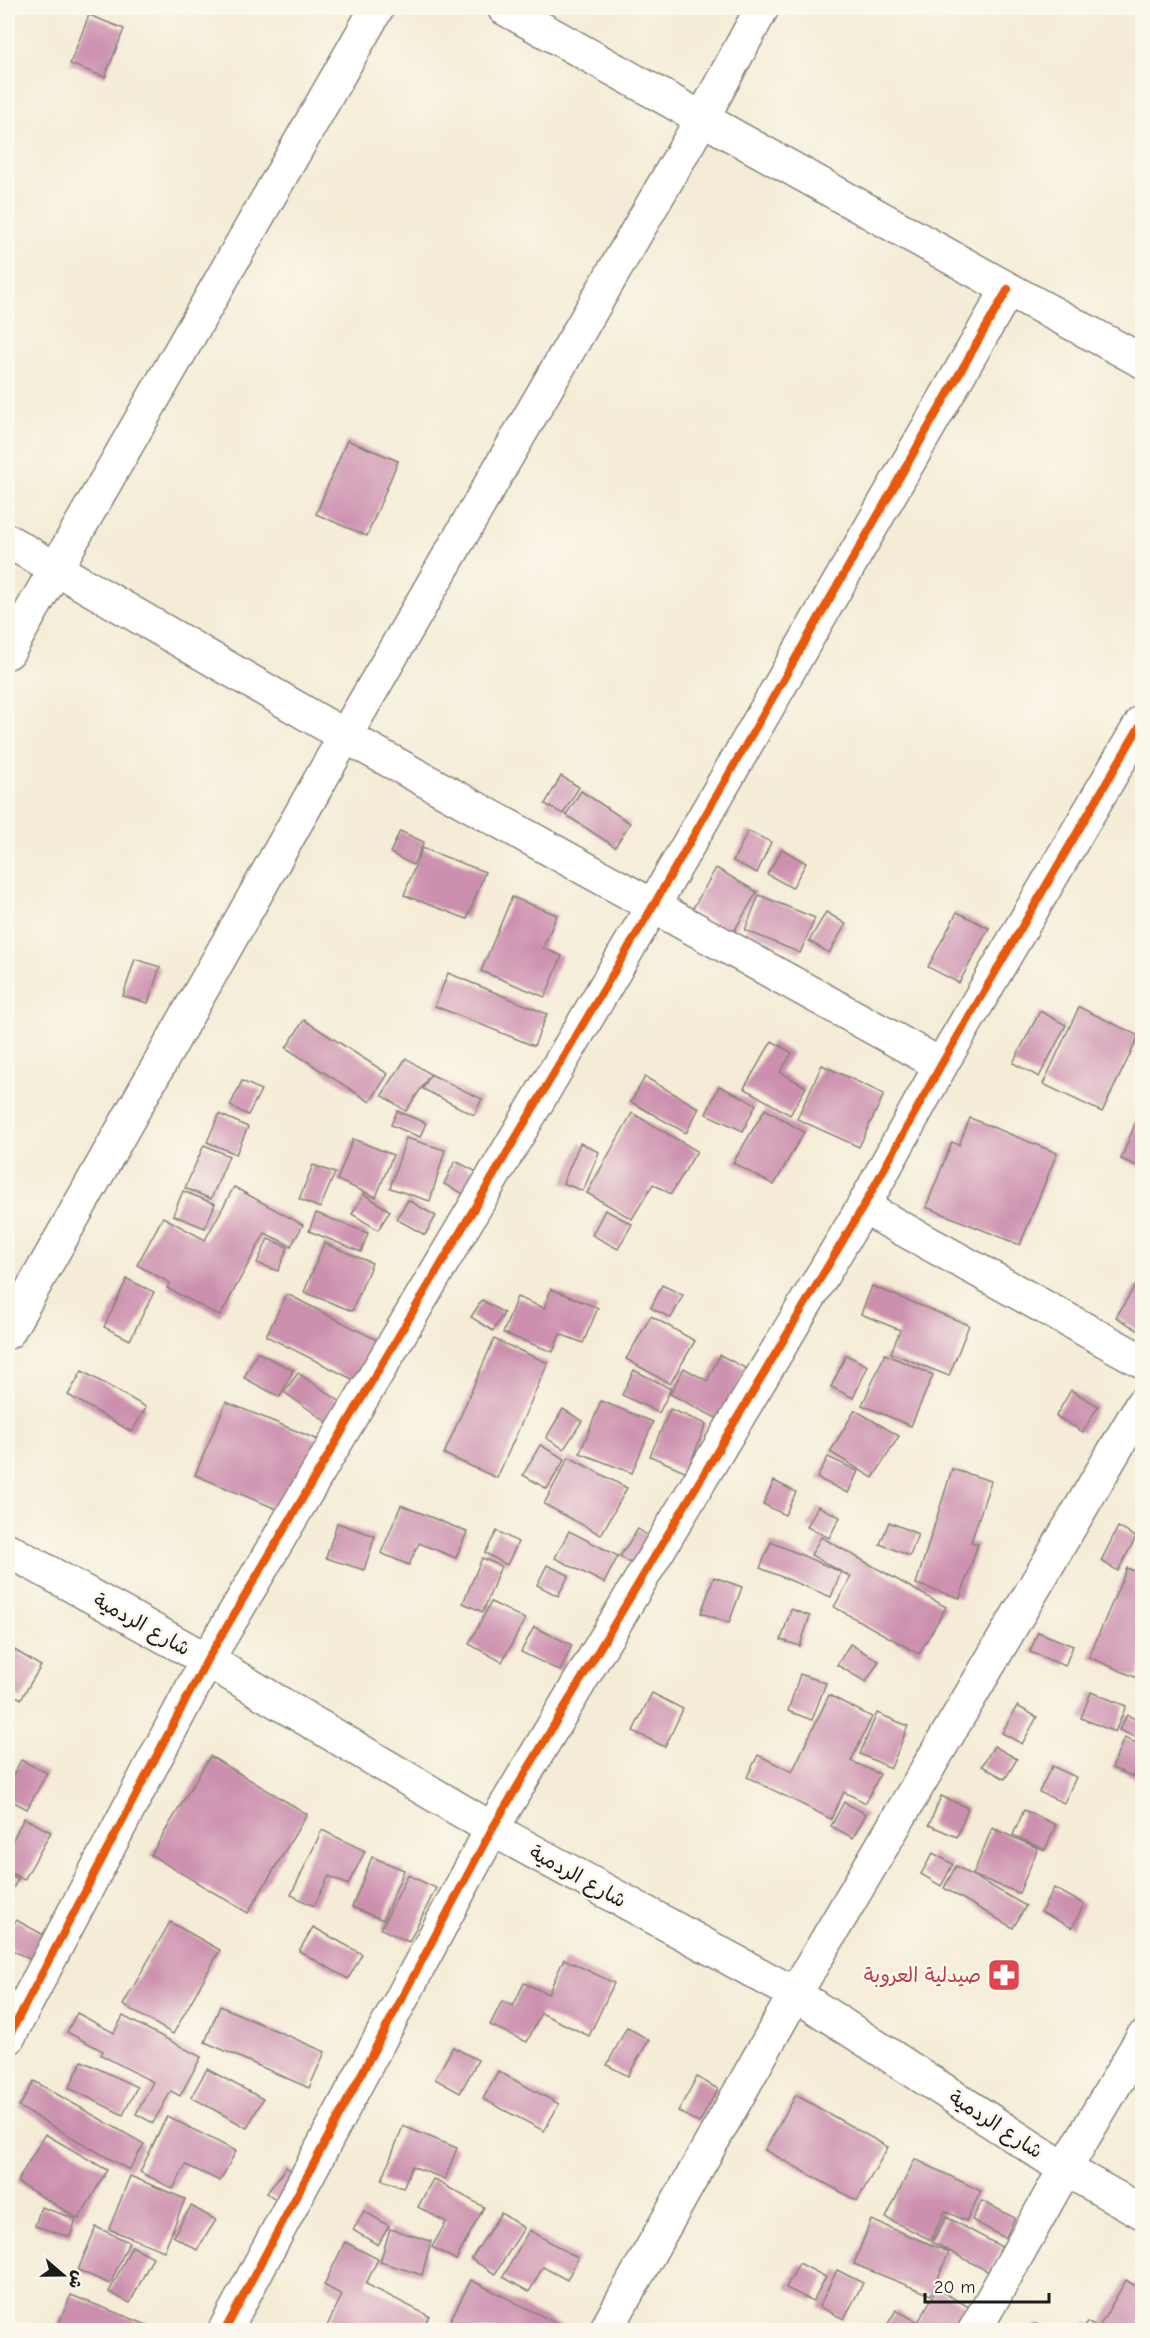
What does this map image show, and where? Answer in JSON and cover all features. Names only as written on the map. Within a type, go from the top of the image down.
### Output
[{"type":"street","points":[[8,652],[377,8]]},
{"type":"street","points":[[504,8],[1008,289],[1143,361]]},
{"type":"street","points":[[8,1332],[345,736],[702,118],[762,8]]},
{"type":"street","points":[[8,2038],[207,1660],[653,906],[1008,289]]},
{"type":"street","points":[[8,541],[345,736],[941,1065]]},
{"type":"street","points":[[225,2331],[492,1829],[863,1207],[941,1065],[1143,722]]},
{"type":"street","points":[[863,1207],[1143,1361]]},
{"type":"street","points":[[606,2331],[795,1994],[1143,1404]]},
{"type":"street","name":"شارع الردمية","points":[[8,1550],[207,1660],[492,1829],[795,1994],[1065,2169],[1143,2212]]},
{"type":"street","points":[[975,2331],[1065,2169],[1143,2038]]},
{"type":"building","points":[[89,15],[124,29],[105,77],[70,64]]},
{"type":"building","points":[[347,440],[398,461],[367,536],[316,514]]},
{"type":"building","points":[[561,776],[579,787],[563,814],[545,804]]},
{"type":"building","points":[[581,791],[630,823],[615,847],[566,815]]},
{"type":"building","points":[[400,831],[424,842],[413,865],[390,853]]},
{"type":"building","points":[[748,831],[771,842],[757,873],[733,861]]},
{"type":"building","points":[[422,848],[485,872],[467,919],[404,895]]},
{"type":"building","points":[[782,849],[806,863],[792,888],[767,874]]},
{"type":"building","points":[[716,868],[757,892],[733,933],[692,910]]},
{"type":"building","points":[[759,895],[815,918],[800,953],[745,930]]},
{"type":"building","points":[[512,897],[557,915],[543,948],[562,956],[545,997],[481,971]]},
{"type":"building","points":[[826,912],[846,924],[829,953],[809,941]]},
{"type":"building","points":[[957,912],[989,928],[959,983],[928,967]]},
{"type":"building","points":[[135,959],[160,967],[148,1003],[123,996]]},
{"type":"building","points":[[448,973],[547,1014],[534,1046],[435,1006]]},
{"type":"building","points":[[1079,1007],[1139,1036],[1102,1112],[1043,1084]]},
{"type":"building","points":[[1040,1011],[1066,1025],[1039,1077],[1013,1063]]},
{"type":"building","points":[[304,1020],[388,1074],[370,1102],[286,1048]]},
{"type":"building","points":[[772,1041],[792,1053],[780,1072],[806,1087],[790,1115],[744,1088]]},
{"type":"building","points":[[406,1058],[430,1074],[482,1099],[474,1115],[423,1089],[430,1075],[406,1111],[382,1095]]},
{"type":"building","points":[[822,1065],[884,1094],[859,1147],[797,1119]]},
{"type":"building","points":[[645,1077],[699,1108],[686,1133],[631,1102]]},
{"type":"building","points":[[242,1081],[261,1090],[248,1115],[230,1106]]},
{"type":"building","points":[[719,1086],[756,1104],[743,1131],[706,1114]]},
{"type":"building","points":[[1142,1106],[1142,1168],[1121,1159]]},
{"type":"building","points":[[765,1109],[804,1132],[774,1185],[733,1163]]},
{"type":"building","points":[[397,1111],[426,1123],[420,1137],[391,1125]]},
{"type":"building","points":[[632,1113],[697,1151],[671,1194],[653,1184],[632,1219],[587,1193]]},
{"type":"building","points":[[219,1114],[248,1127],[236,1154],[207,1142]]},
{"type":"building","points":[[970,1118],[1057,1153],[1020,1245],[926,1207],[952,1142],[959,1145]]},
{"type":"building","points":[[406,1138],[445,1150],[430,1201],[390,1188]]},
{"type":"building","points":[[353,1139],[393,1155],[376,1197],[337,1180]]},
{"type":"building","points":[[580,1143],[599,1152],[583,1191],[563,1183]]},
{"type":"building","points":[[204,1145],[229,1156],[211,1199],[185,1188]]},
{"type":"building","points":[[455,1161],[483,1175],[472,1198],[444,1184]]},
{"type":"building","points":[[313,1165],[335,1173],[320,1208],[299,1199]]},
{"type":"building","points":[[234,1187],[303,1225],[291,1246],[265,1233],[220,1316],[167,1288],[170,1283],[137,1265],[163,1217],[205,1240]]},
{"type":"building","points":[[183,1191],[215,1204],[205,1228],[173,1215]]},
{"type":"building","points":[[364,1194],[390,1211],[378,1230],[352,1214]]},
{"type":"building","points":[[408,1200],[436,1216],[425,1235],[396,1219]]},
{"type":"building","points":[[605,1210],[632,1224],[618,1249],[592,1235]]},
{"type":"building","points":[[316,1213],[368,1233],[361,1252],[309,1231]]},
{"type":"building","points":[[268,1239],[288,1247],[278,1271],[257,1263]]},
{"type":"building","points":[[324,1243],[372,1263],[352,1311],[304,1292]]},
{"type":"building","points":[[127,1279],[154,1292],[130,1340],[104,1327]]},
{"type":"building","points":[[662,1285],[683,1295],[671,1318],[651,1308]]},
{"type":"building","points":[[872,1286],[969,1325],[949,1376],[891,1353],[900,1330],[861,1314]]},
{"type":"building","points":[[1135,1286],[1142,1291],[1142,1325],[1139,1331],[1116,1317]]},
{"type":"building","points":[[551,1289],[598,1308],[583,1343],[560,1334],[553,1352],[503,1333],[517,1297],[544,1308]]},
{"type":"building","points":[[287,1294],[379,1341],[358,1382],[266,1336]]},
{"type":"building","points":[[482,1300],[504,1313],[493,1331],[471,1317]]},
{"type":"building","points":[[651,1316],[695,1341],[670,1384],[626,1359]]},
{"type":"building","points":[[494,1339],[548,1363],[497,1478],[444,1454]]},
{"type":"building","points":[[257,1352],[293,1370],[280,1397],[244,1378]]},
{"type":"building","points":[[885,1354],[933,1375],[911,1426],[862,1405]]},
{"type":"building","points":[[720,1355],[747,1369],[720,1420],[670,1394],[684,1368],[707,1381]]},
{"type":"building","points":[[846,1355],[868,1366],[853,1398],[831,1387]]},
{"type":"building","points":[[634,1370],[671,1389],[659,1413],[622,1395]]},
{"type":"building","points":[[82,1371],[146,1407],[132,1432],[68,1395]]},
{"type":"building","points":[[298,1373],[341,1402],[327,1422],[284,1392]]},
{"type":"building","points":[[1071,1390],[1098,1406],[1083,1432],[1056,1416]]},
{"type":"building","points":[[601,1401],[653,1422],[632,1473],[580,1453]]},
{"type":"building","points":[[226,1402],[321,1441],[291,1515],[195,1475]]},
{"type":"building","points":[[563,1409],[582,1421],[564,1449],[546,1438]]},
{"type":"building","points":[[670,1409],[706,1424],[687,1472],[650,1456]]},
{"type":"building","points":[[855,1410],[899,1436],[873,1478],[830,1452]]},
{"type":"building","points":[[540,1445],[565,1459],[547,1489],[523,1475]]},
{"type":"building","points":[[569,1457],[627,1488],[601,1535],[544,1504]]},
{"type":"building","points":[[828,1457],[858,1471],[848,1493],[817,1478]]},
{"type":"building","points":[[952,1469],[991,1481],[971,1542],[978,1544],[960,1598],[916,1584]]},
{"type":"building","points":[[774,1481],[796,1492],[785,1515],[763,1504]]},
{"type":"building","points":[[401,1505],[467,1532],[456,1558],[419,1543],[409,1565],[381,1553]]},
{"type":"building","points":[[818,1506],[840,1517],[829,1538],[807,1527]]},
{"type":"building","points":[[889,1522],[918,1534],[910,1556],[880,1544]]},
{"type":"building","points":[[337,1523],[375,1536],[364,1570],[326,1558]]},
{"type":"building","points":[[1118,1527],[1136,1537],[1118,1571],[1101,1561]]},
{"type":"building","points":[[638,1529],[659,1543],[640,1570],[620,1556]]},
{"type":"building","points":[[497,1531],[518,1542],[507,1565],[485,1553]]},
{"type":"building","points":[[569,1531],[618,1556],[604,1583],[555,1558]]},
{"type":"building","points":[[821,1537],[946,1607],[919,1654],[834,1607],[851,1577],[811,1555]]},
{"type":"building","points":[[771,1542],[841,1572],[831,1597],[760,1568]]},
{"type":"building","points":[[482,1558],[501,1566],[483,1612],[463,1603]]},
{"type":"building","points":[[547,1565],[569,1575],[558,1596],[537,1585]]},
{"type":"building","points":[[1127,1568],[1142,1574],[1142,1664],[1137,1678],[1089,1657]]},
{"type":"building","points":[[714,1577],[742,1587],[729,1623],[701,1613]]},
{"type":"building","points":[[491,1602],[525,1619],[502,1662],[469,1644]]},
{"type":"building","points":[[791,1609],[810,1616],[800,1646],[781,1640]]},
{"type":"building","points":[[534,1627],[572,1645],[560,1671],[521,1652]]},
{"type":"building","points":[[1038,1632],[1073,1646],[1065,1666],[1030,1652]]},
{"type":"building","points":[[850,1644],[879,1661],[866,1682],[837,1665]]},
{"type":"building","points":[[8,1646],[41,1666],[21,1699],[8,1691]]},
{"type":"building","points":[[800,1674],[826,1683],[812,1720],[788,1711]]},
{"type":"building","points":[[1091,1692],[1126,1706],[1115,1732],[1081,1718]]},
{"type":"building","points":[[652,1693],[683,1709],[665,1747],[633,1731]]},
{"type":"building","points":[[829,1695],[872,1717],[851,1761],[880,1774],[866,1803],[844,1792],[831,1819],[747,1777],[758,1755],[792,1772]]},
{"type":"building","points":[[1017,1706],[1037,1717],[1022,1744],[1002,1733]]},
{"type":"building","points":[[877,1713],[908,1726],[891,1768],[860,1754]]},
{"type":"building","points":[[1127,1715],[1142,1722],[1142,1740],[1119,1730]]},
{"type":"building","points":[[1124,1738],[1142,1745],[1142,1771],[1139,1779],[1112,1768]]},
{"type":"building","points":[[994,1746],[1017,1759],[1005,1779],[982,1766]]},
{"type":"building","points":[[210,1756],[307,1814],[248,1913],[151,1855]]},
{"type":"building","points":[[21,1760],[47,1773],[27,1809],[8,1799],[8,1785]]},
{"type":"building","points":[[1052,1766],[1076,1777],[1064,1803],[1039,1792]]},
{"type":"building","points":[[941,1796],[968,1808],[957,1837],[929,1825]]},
{"type":"building","points":[[844,1802],[866,1814],[853,1838],[831,1826]]},
{"type":"building","points":[[1024,1810],[1056,1825],[1045,1850],[1013,1835]]},
{"type":"building","points":[[24,1818],[51,1832],[24,1880],[8,1871],[8,1849]]},
{"type":"building","points":[[992,1828],[1038,1848],[1019,1893],[973,1875]]},
{"type":"building","points":[[322,1830],[365,1851],[348,1885],[329,1876],[314,1906],[291,1895]]},
{"type":"building","points":[[933,1853],[953,1864],[941,1886],[921,1874]]},
{"type":"building","points":[[372,1857],[404,1870],[383,1920],[352,1907]]},
{"type":"building","points":[[956,1866],[1026,1906],[1013,1928],[944,1888]]},
{"type":"building","points":[[8,1873],[18,1879],[8,1898]]},
{"type":"building","points":[[408,1875],[436,1888],[409,1942],[381,1929]]},
{"type":"building","points":[[1054,1888],[1084,1904],[1072,1928],[1041,1912]]},
{"type":"building","points":[[16,1920],[46,1936],[33,1961],[8,1948],[8,1937]]},
{"type":"building","points":[[170,1922],[220,1950],[173,2034],[123,2005]]},
{"type":"building","points":[[313,1927],[362,1954],[348,1979],[299,1951]]},
{"type":"building","points":[[564,1959],[614,1983],[589,2036],[541,2013],[527,2042],[490,2025],[502,2001],[513,2006],[524,1983],[548,1994]]},
{"type":"building","points":[[220,2006],[325,2052],[309,2088],[205,2042]]},
{"type":"building","points":[[77,2013],[114,2033],[123,2016],[201,2057],[180,2096],[171,2091],[153,2123],[136,2114],[153,2082],[101,2055],[103,2051],[67,2032]]},
{"type":"building","points":[[627,2027],[649,2040],[628,2076],[607,2065]]},
{"type":"building","points":[[453,2047],[478,2060],[460,2093],[435,2079]]},
{"type":"building","points":[[82,2061],[137,2087],[123,2115],[69,2088]]},
{"type":"building","points":[[207,2069],[263,2099],[247,2128],[191,2097]]},
{"type":"building","points":[[498,2071],[559,2104],[544,2131],[483,2099]]},
{"type":"building","points":[[697,2077],[718,2089],[699,2123],[678,2111]]},
{"type":"building","points":[[34,2081],[144,2144],[129,2170],[19,2107]]},
{"type":"building","points":[[796,2095],[888,2147],[857,2201],[765,2150]]},
{"type":"building","points":[[167,2116],[236,2151],[220,2181],[186,2165],[173,2189],[140,2172]]},
{"type":"building","points":[[403,2126],[457,2148],[445,2179],[412,2166],[403,2188],[382,2180]]},
{"type":"building","points":[[45,2134],[107,2170],[79,2219],[17,2182]]},
{"type":"building","points":[[915,2159],[981,2191],[966,2221],[945,2211],[931,2240],[886,2218]]},
{"type":"building","points":[[286,2167],[307,2182],[288,2208],[267,2193]]},
{"type":"building","points":[[130,2176],[185,2199],[164,2251],[109,2229]]},
{"type":"building","points":[[433,2179],[484,2207],[456,2260],[432,2247],[446,2222],[418,2207]]},
{"type":"building","points":[[982,2201],[1015,2218],[1005,2238],[972,2220]]},
{"type":"building","points":[[191,2206],[216,2220],[197,2250],[173,2236]]},
{"type":"building","points":[[41,2207],[76,2219],[70,2237],[35,2226]]},
{"type":"building","points":[[364,2211],[389,2226],[378,2245],[353,2230]]},
{"type":"building","points":[[501,2213],[524,2228],[495,2274],[471,2259]]},
{"type":"building","points":[[946,2217],[1002,2247],[989,2272],[932,2242]]},
{"type":"building","points":[[871,2220],[949,2252],[931,2295],[854,2264]]},
{"type":"building","points":[[96,2227],[129,2242],[110,2284],[78,2270]]},
{"type":"building","points":[[390,2229],[431,2241],[422,2275],[380,2262]]},
{"type":"building","points":[[529,2230],[578,2258],[567,2280],[543,2267],[529,2292],[503,2277]]},
{"type":"building","points":[[345,2242],[378,2259],[366,2284],[429,2316],[422,2330],[325,2330],[342,2295],[324,2285]]},
{"type":"building","points":[[132,2246],[153,2257],[130,2303],[109,2292]]},
{"type":"building","points":[[799,2263],[826,2277],[813,2301],[786,2288]]},
{"type":"building","points":[[837,2270],[863,2283],[844,2319],[819,2307]]},
{"type":"building","points":[[471,2280],[562,2326],[559,2330],[464,2330],[449,2323]]},
{"type":"building","points":[[1126,2280],[1142,2290],[1142,2330],[1108,2330],[1100,2325]]},
{"type":"building","points":[[937,2289],[976,2311],[965,2330],[884,2330],[896,2310],[918,2322]]},
{"type":"building","points":[[71,2295],[160,2330],[56,2330]]},
{"type":"building","points":[[1087,2322],[1101,2330],[1083,2330]]},
{"type":"building","points":[[1035,2324],[1051,2330],[1033,2330]]},
{"type":"cycle path","points":[[8,2038],[207,1660],[653,906],[1008,289]]},
{"type":"cycle path","points":[[225,2330],[492,1829],[863,1207],[941,1065],[1142,722]]},
{"type":"place","name":"صيدلية العروبة","points":[[1004,1975]]}]
